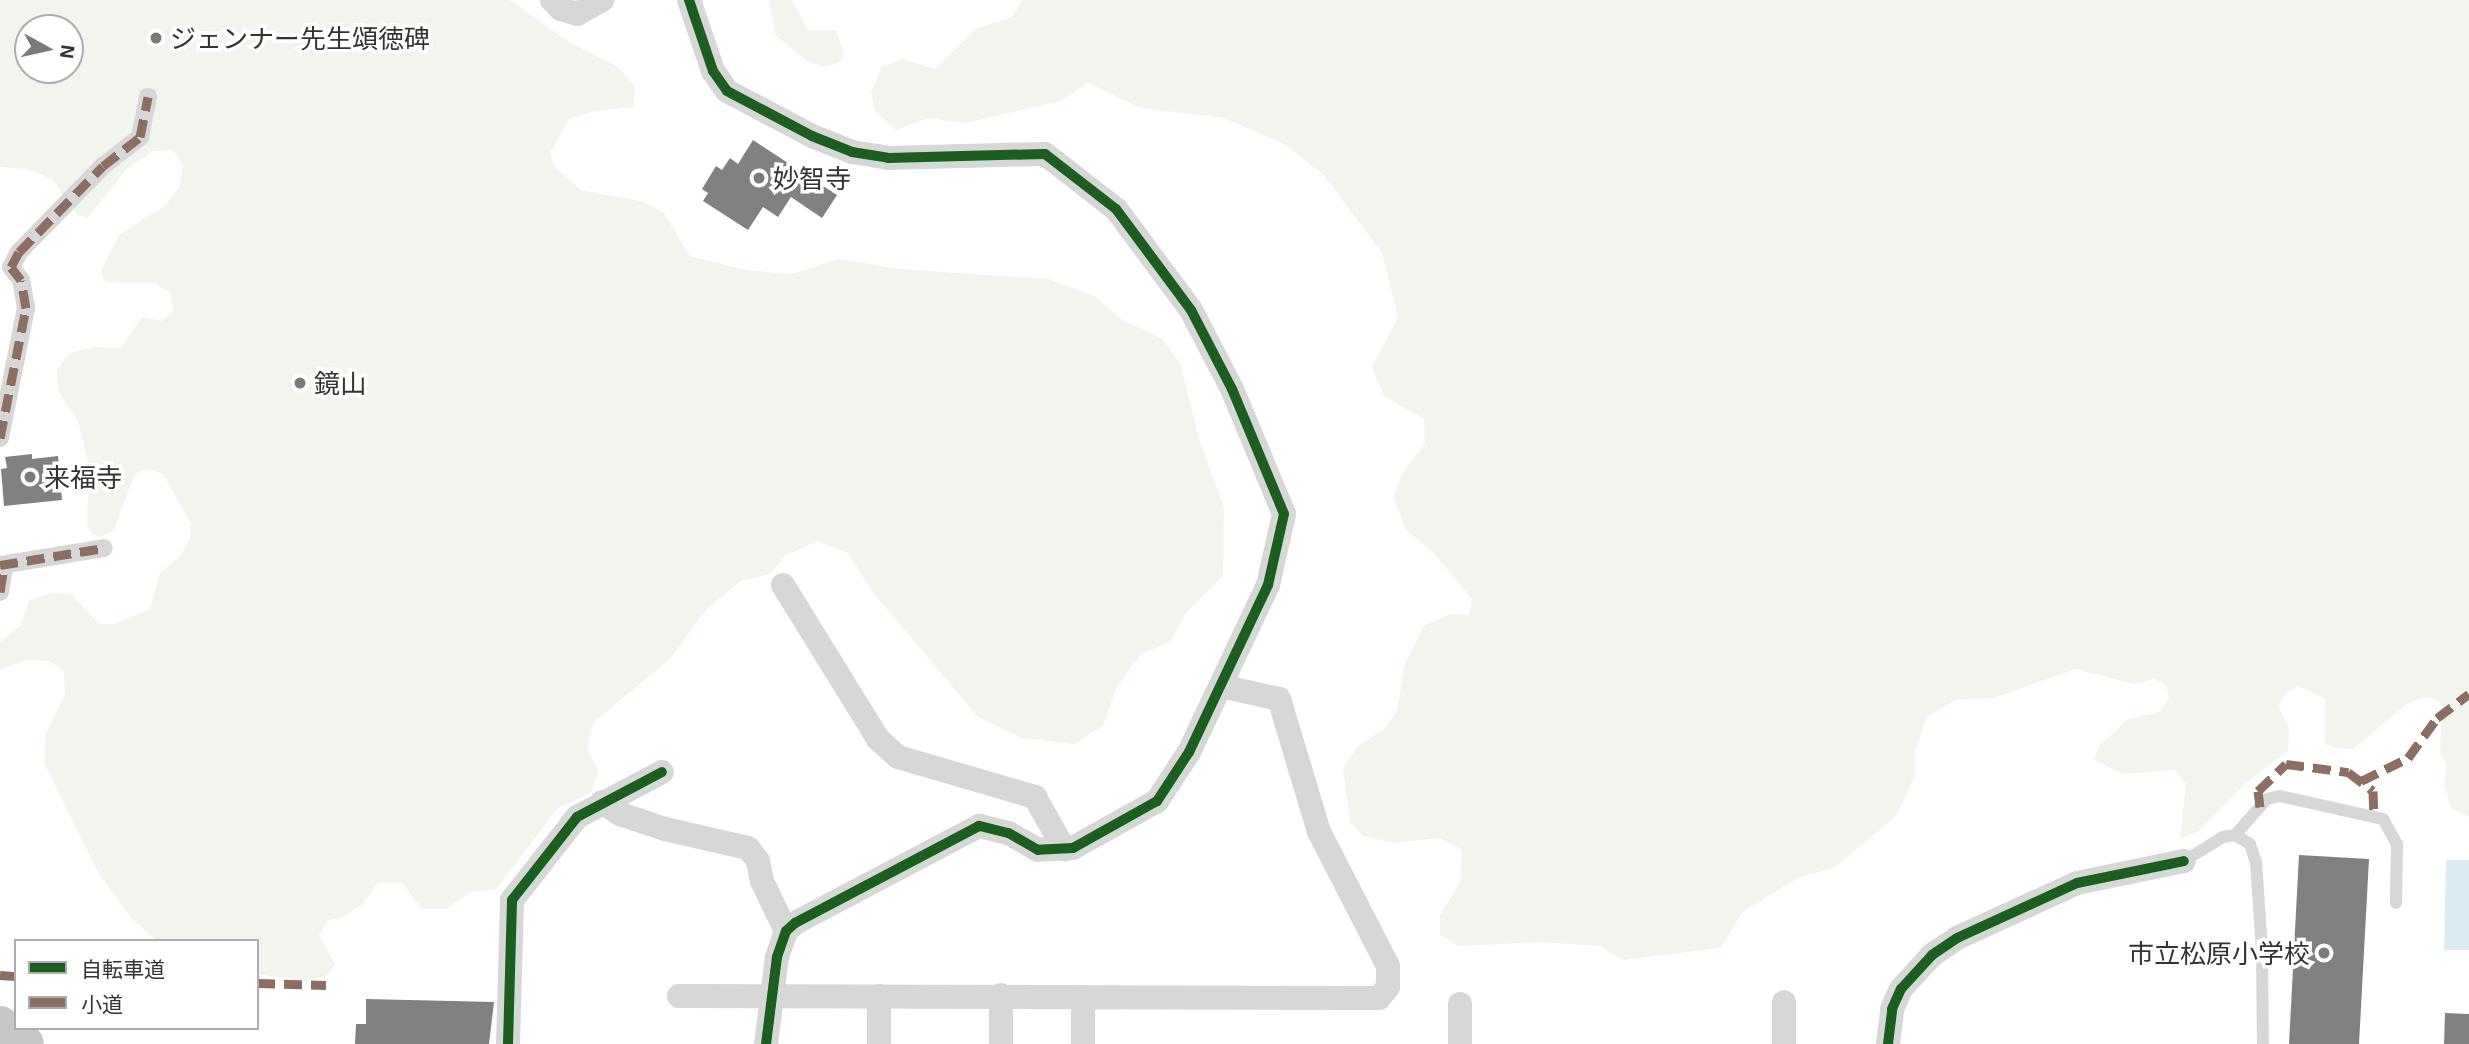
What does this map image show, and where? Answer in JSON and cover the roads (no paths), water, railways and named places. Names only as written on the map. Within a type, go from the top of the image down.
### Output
[{"type":"street","points":[[552,0],[561,9],[577,14],[601,0]]},
{"type":"street","points":[[689,0],[713,71],[736,98],[852,152],[888,158],[1045,154],[1116,209],[1138,235],[1191,310],[1212,348],[1284,514],[1268,585],[1175,779],[1157,801],[1096,836],[1064,849],[1038,850],[1008,834],[979,827],[786,931]]},
{"type":"street","points":[[0,438],[26,308],[21,280],[11,267],[19,252],[94,175],[140,137],[148,97]]},
{"type":"street","points":[[0,592],[2,566],[104,548]]},
{"type":"street","points":[[783,584],[878,739],[898,757],[1035,797],[1064,849]]},
{"type":"street","points":[[679,996],[1379,998],[1388,987],[1388,966],[1319,832],[1279,699],[1221,686]]},
{"type":"street","points":[[508,1044],[512,900],[566,828],[602,802],[662,772]]},
{"type":"street","points":[[602,802],[620,814],[665,829],[748,848],[758,861],[762,881],[786,931],[768,996],[766,1044]]},
{"type":"street","points":[[1888,1044],[1892,1009],[1901,989],[1933,955],[1957,938],[2077,883],[2184,861]]},
{"type":"street","points":[[1001,995],[1001,1044]]},
{"type":"street","points":[[879,1044],[880,996]]},
{"type":"street","points":[[1083,997],[1083,1044]]},
{"type":"street","points":[[1784,1002],[1784,1044]]},
{"type":"street","points":[[1460,1004],[1460,1044]]},
{"type":"lane","points":[[2184,861],[2223,837],[2235,835],[2267,799],[2280,796],[2383,819],[2397,844],[2396,903]]},
{"type":"lane","points":[[2235,835],[2250,844],[2256,862],[2263,1044]]},
{"type":"place","name":"ジェンナー先生頌徳碑","points":[[156,38]]},
{"type":"place","name":"妙智寺","points":[[759,178]]},
{"type":"place","name":"鏡山","points":[[300,383]]},
{"type":"place","name":"来福寺","points":[[30,477]]},
{"type":"place","name":"市立松原小学校","points":[[2324,953]]}]
